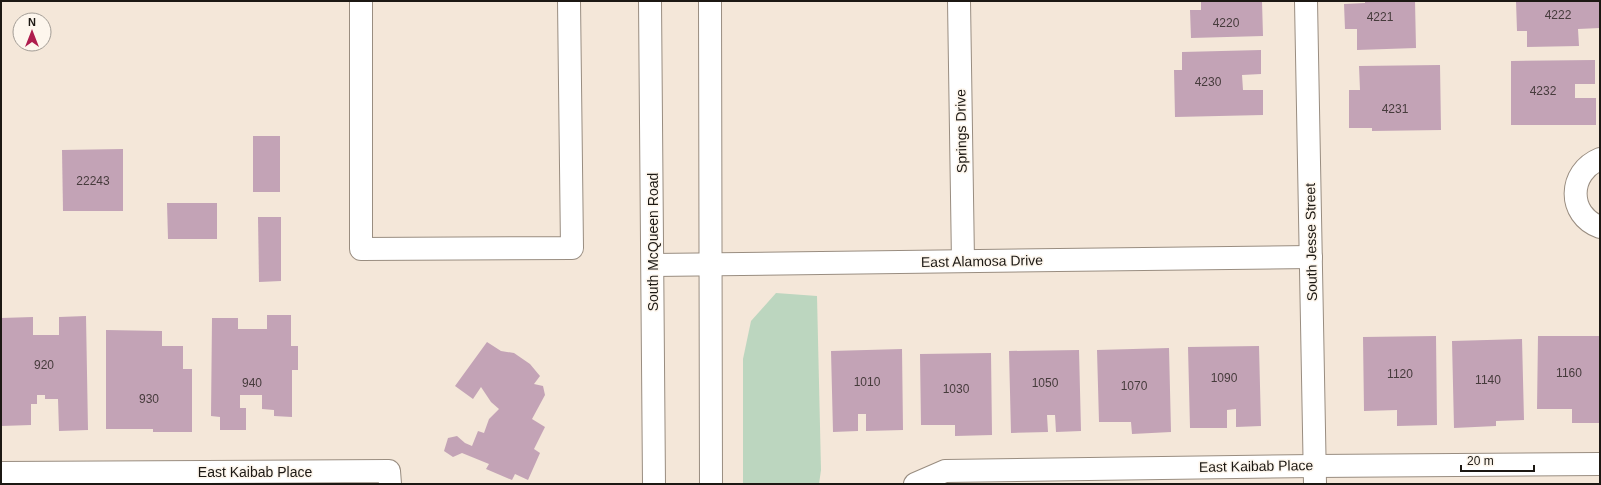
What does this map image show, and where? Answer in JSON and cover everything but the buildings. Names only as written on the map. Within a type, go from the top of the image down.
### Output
[{"type":"street","points":[[361,1],[361,248],[500,249],[572,248],[569,1]]},
{"type":"street","name":"South McQueen Road","points":[[650,1],[654,484]]},
{"type":"street","points":[[710,1],[712,265],[711,484]]},
{"type":"street","name":"Springs Drive","points":[[959,1],[963,261]]},
{"type":"street","name":"South Jesse Street","points":[[1306,1],[1315,475]]},
{"type":"street","points":[[1600,159],[1591,163],[1582,171],[1576,184],[1575,197],[1584,217],[1594,225],[1600,227]]},
{"type":"street","name":"East Alamosa Drive","points":[[653,266],[1311,257]]},
{"type":"street","name":"East Kaibab Place","points":[[915,484],[945,471],[1315,475],[1600,464]]},
{"type":"street","name":"East Kaibab Place","points":[[1,473],[390,478]]},
{"type":"green space","points":[[776,293],[817,296],[821,470],[819,484],[743,484],[743,359],[751,321]]}]
